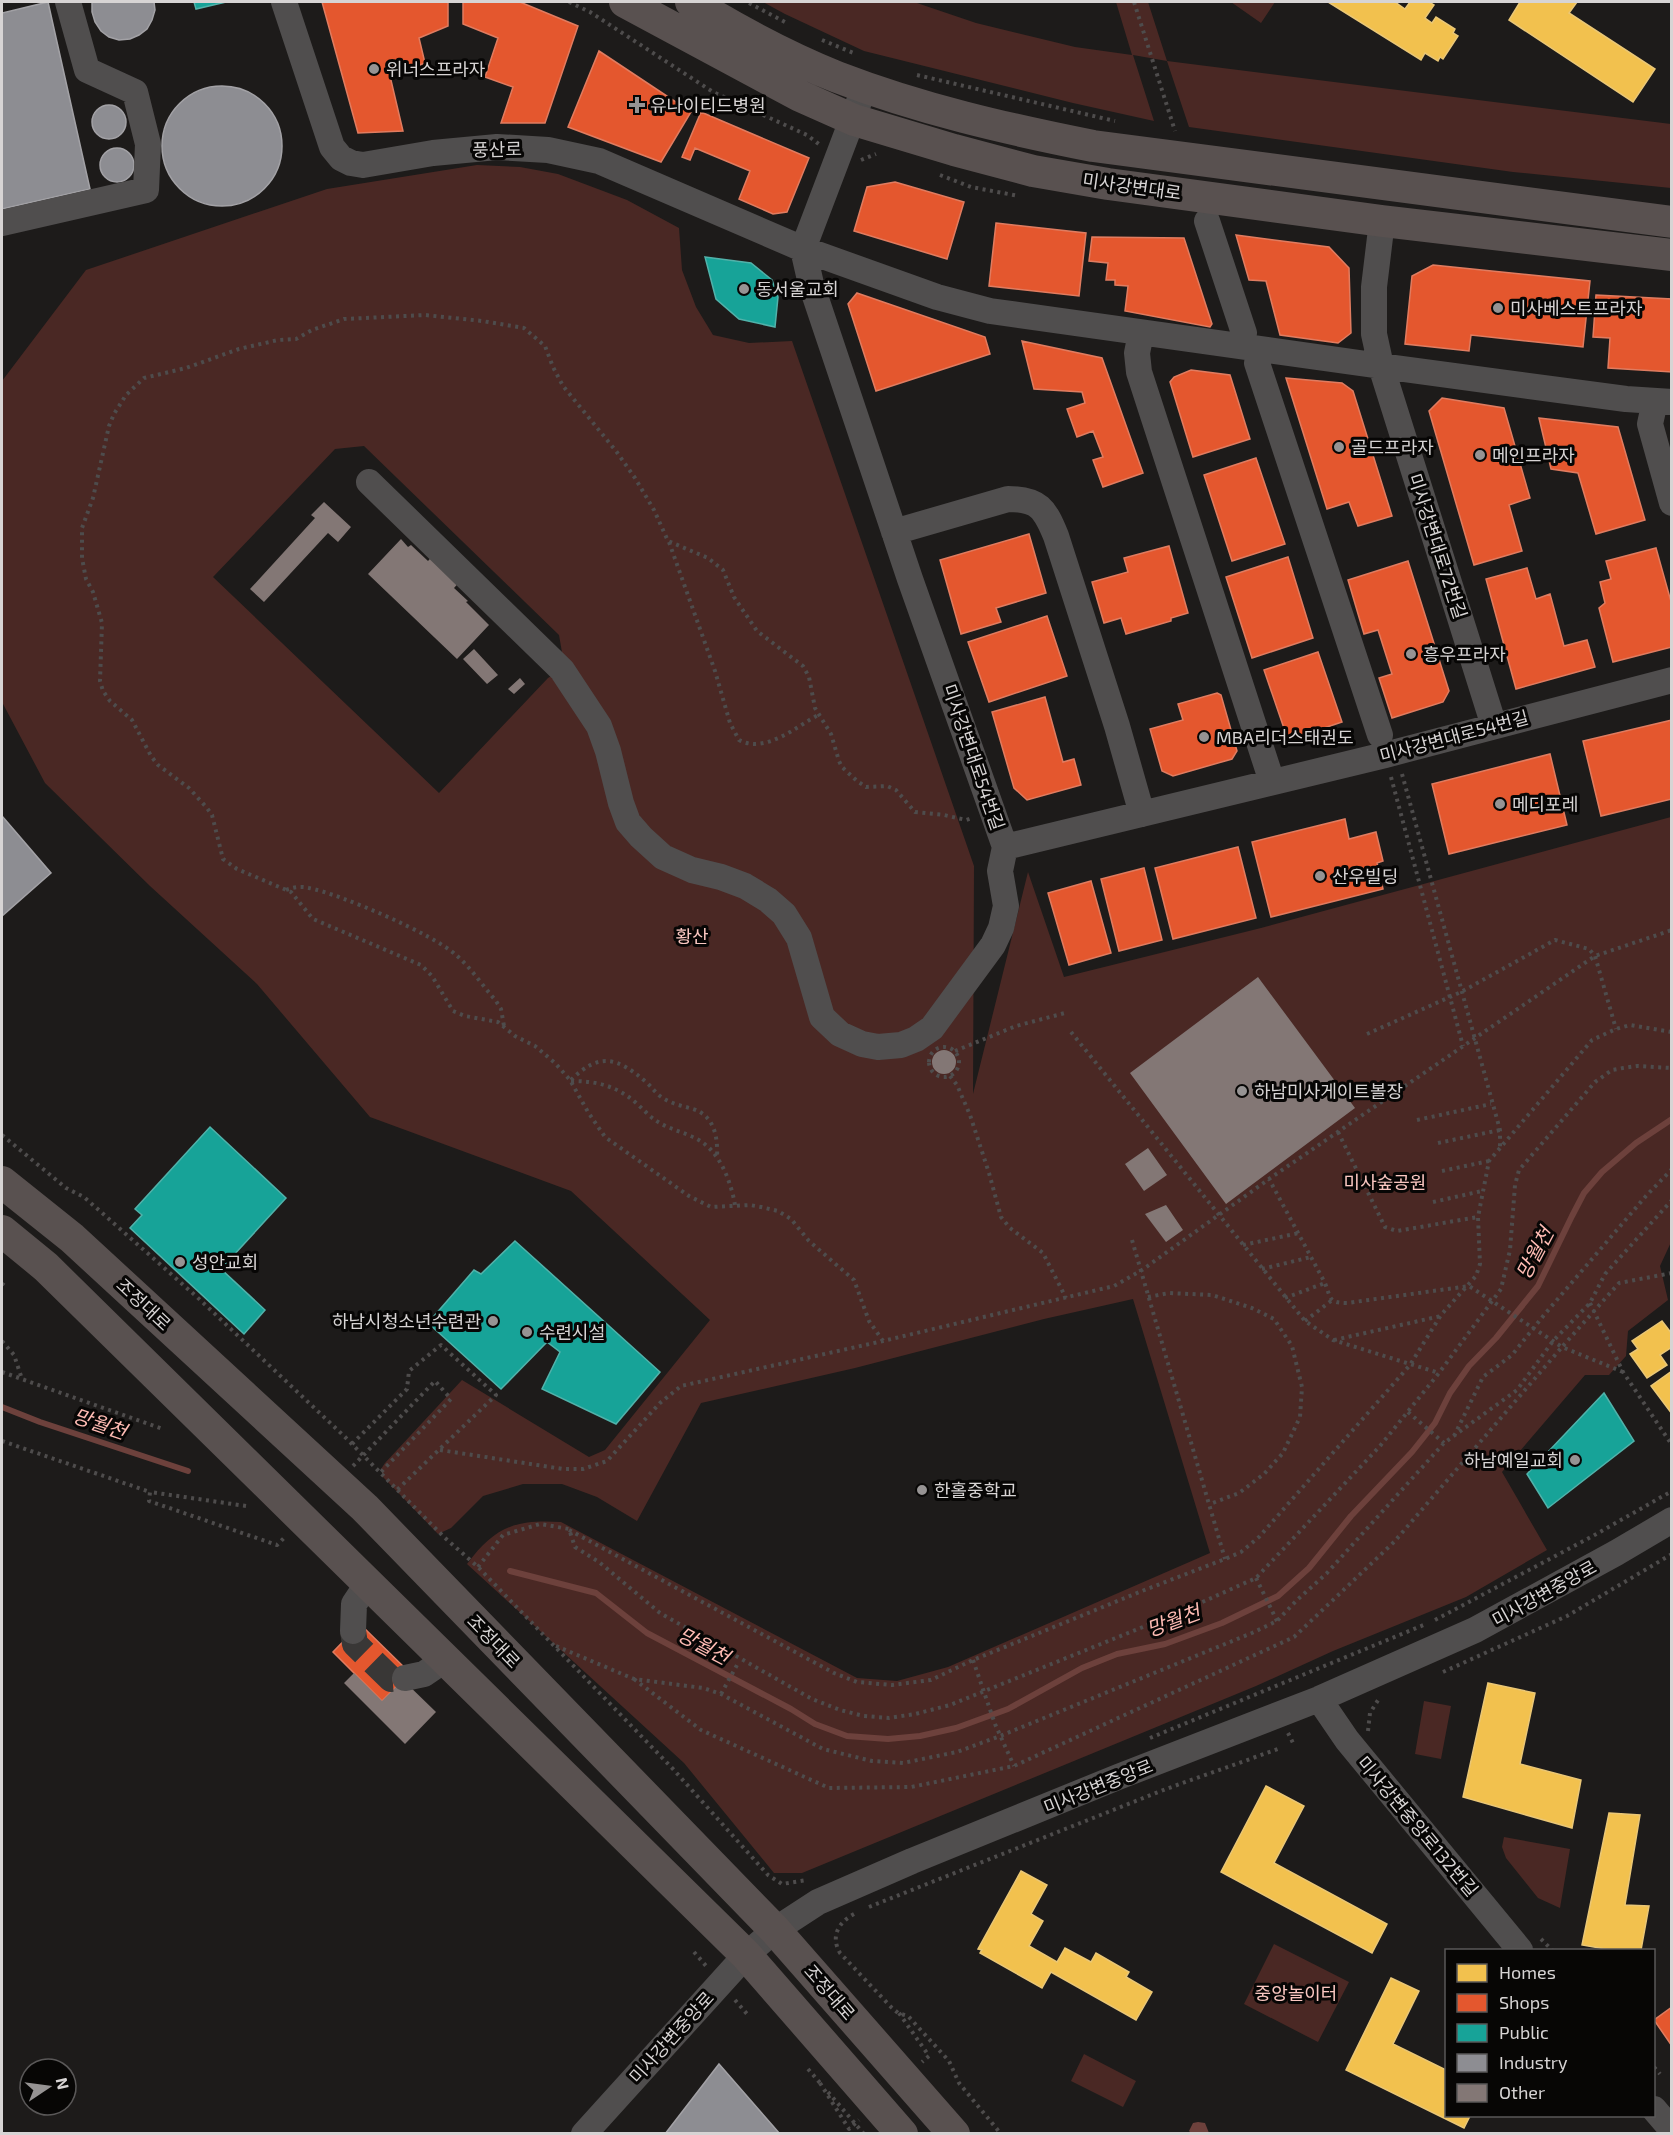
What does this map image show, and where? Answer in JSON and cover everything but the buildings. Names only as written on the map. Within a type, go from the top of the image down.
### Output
[{"type":"main road","name":"미사강변대로","points":[[625,2],[790,91],[854,120],[1033,171],[1108,184],[1382,221],[1671,255]]},
{"type":"main road","name":"미사강변대로","points":[[691,2],[778,49],[836,76],[864,72],[943,112],[1022,132],[1093,146],[1671,222]]},
{"type":"main road","name":"조정대로","points":[[2,1182],[72,1238],[365,1508],[775,1930],[954,2133]]},
{"type":"main road","points":[[2,1231],[46,1267],[747,1955],[902,2133]]},
{"type":"street","points":[[2,224],[146,190],[148,144],[135,92],[87,70],[68,2]]},
{"type":"street","name":"풍산로","points":[[284,2],[332,147],[341,158],[351,163],[363,165],[433,153],[497,147],[531,148],[569,154],[599,161],[634,175],[803,249],[937,297],[990,311],[1381,366],[1663,402]]},
{"type":"street","points":[[803,249],[854,120],[864,72]]},
{"type":"street","points":[[1207,221],[1244,333]]},
{"type":"street","name":"미사강변대로72번길","points":[[1382,221],[1374,287],[1374,334],[1381,366],[1494,726]]},
{"type":"street","name":"미사강변대로54번길","points":[[803,249],[810,284],[1005,847],[1385,755],[1671,680]]},
{"type":"street","points":[[1141,333],[1137,353],[1139,372],[1272,782]]},
{"type":"street","points":[[1257,363],[1380,735]]},
{"type":"street","points":[[1663,402],[1650,424],[1671,503]]},
{"type":"street","points":[[369,482],[561,670],[599,726],[628,822],[641,837],[663,857],[692,870],[745,886],[768,900],[784,914],[799,938],[822,1017],[840,1034],[861,1044],[878,1047],[901,1045],[916,1039],[932,1028],[993,945],[1001,928],[1006,906],[1000,871],[1005,847]]},
{"type":"street","points":[[894,532],[1008,499],[1026,499],[1039,506],[1049,518],[1056,536],[1117,726],[1142,814]]},
{"type":"street","name":"미사강변중앙로","points":[[584,2133],[747,1955],[775,1930],[818,1902],[1118,1777],[1319,1699],[1475,1630],[1617,1553],[1671,1520]]},
{"type":"street","points":[[353,1632],[354,1604],[368,1583]]},
{"type":"street","points":[[405,1678],[424,1674],[446,1659]]},
{"type":"street","name":"미사강변중앙로132번길","points":[[1319,1699],[1347,1740],[1519,1949]]},
{"type":"street","points":[[1655,2111],[1671,2130]]},
{"type":"path","points":[[569,2],[590,12],[713,92],[819,142],[822,150]]},
{"type":"path","points":[[746,2],[787,23]]},
{"type":"path","points":[[1134,2],[1175,131]]},
{"type":"path","points":[[816,38],[864,72]]},
{"type":"path","points":[[914,74],[1126,123]]},
{"type":"path","points":[[1165,130],[1181,132]]},
{"type":"path","points":[[819,714],[769,742],[751,744],[739,740],[730,723],[715,670],[668,541],[654,510],[616,451],[563,386],[545,346],[524,328],[425,315],[344,319],[312,330],[296,339],[278,340],[239,349],[186,368],[144,378],[119,404],[109,426],[99,478],[82,528],[82,558],[86,579],[93,592],[102,623],[100,681],[110,701],[132,720],[158,765],[189,788],[207,808],[212,816],[223,859],[237,869],[286,890],[295,896],[313,919],[421,965],[432,976],[448,1003],[458,1014],[491,1020],[535,1046],[570,1080],[605,1137],[704,1204],[711,1207],[750,1205],[778,1211],[791,1219],[809,1241],[854,1280],[869,1321],[883,1341]]},
{"type":"path","points":[[668,541],[708,558],[723,570],[734,597],[757,631],[797,661],[806,671],[819,714],[831,734],[840,764],[861,784],[871,788],[882,786],[891,788],[915,812],[966,820],[975,817]]},
{"type":"path","points":[[1402,774],[1500,1130],[1500,1148]]},
{"type":"path","points":[[1391,777],[1463,1046]]},
{"type":"path","points":[[286,890],[300,887],[330,894],[394,921],[443,946],[457,956],[496,1001],[501,1009],[504,1026]]},
{"type":"path","points":[[440,1450],[563,1469],[583,1469],[608,1461],[660,1403],[681,1386],[1114,1286],[1142,1270],[1269,1179],[1595,956],[1671,930]]},
{"type":"path","points":[[1367,1034],[1461,992],[1555,940],[1589,949],[1595,956],[1616,1029]]},
{"type":"path","points":[[955,1051],[1016,1026],[1065,1013]]},
{"type":"path","points":[[478,1568],[503,1535],[540,1524],[569,1529],[801,1655],[857,1682],[892,1684],[931,1680],[973,1660],[1225,1559],[1240,1552],[1259,1537],[1410,1365],[1441,1316],[1476,1276],[1480,1264],[1478,1217],[1482,1191],[1489,1161],[1500,1148],[1592,1040],[1630,1025],[1671,1032]]},
{"type":"path","points":[[1071,1032],[1305,1321],[1333,1340],[1439,1373]]},
{"type":"path","points":[[940,1047],[948,1047],[955,1051],[959,1058],[959,1066],[950,1076],[939,1077],[930,1068],[928,1062],[933,1052],[940,1047]]},
{"type":"path","points":[[570,1080],[588,1065],[610,1060],[620,1063],[647,1082],[660,1097],[705,1114],[717,1139],[717,1158]]},
{"type":"path","points":[[569,1529],[575,1547],[599,1562],[660,1613],[812,1699],[864,1716],[889,1718],[950,1706],[1180,1612],[1256,1578],[1372,1455],[1439,1373],[1501,1289],[1510,1250],[1515,1185],[1519,1170],[1595,1082],[1612,1071],[1623,1068],[1637,1066],[1671,1068]]},
{"type":"path","points":[[950,1076],[957,1085],[973,1122],[1001,1217],[1010,1228],[1043,1253],[1066,1298]]},
{"type":"path","points":[[570,1080],[601,1083],[618,1090],[658,1122],[701,1141],[717,1158],[730,1186],[735,1205]]},
{"type":"path","points":[[1417,1120],[1491,1104]]},
{"type":"path","points":[[1438,1143],[1500,1130]]},
{"type":"path","points":[[1338,1132],[1385,1227],[1397,1231],[1478,1217]]},
{"type":"path","points":[[2,1135],[66,1188],[84,1197],[196,1297],[351,1444],[478,1568],[673,1769],[768,1875],[782,1884],[801,1882],[814,1877]]},
{"type":"path","points":[[1442,1171],[1489,1161]]},
{"type":"path","points":[[1454,1438],[1483,1377],[1512,1355],[1671,1169]]},
{"type":"path","points":[[1269,1179],[1334,1303],[1347,1304],[1468,1286],[1562,1347],[1623,1372]]},
{"type":"path","points":[[1433,1202],[1482,1191]]},
{"type":"path","points":[[634,1679],[703,1688],[721,1694],[823,1749],[872,1761],[903,1762],[957,1752],[1252,1634],[1277,1622],[1327,1573],[1444,1443],[1454,1438],[1517,1390],[1553,1341],[1590,1303],[1605,1274],[1671,1200]]},
{"type":"path","points":[[1243,1245],[1299,1233]]},
{"type":"path","points":[[1132,1240],[1225,1559]]},
{"type":"path","points":[[1262,1269],[1311,1257]]},
{"type":"path","points":[[553,1645],[634,1679],[701,1730],[829,1788],[911,1787],[1014,1766],[1294,1637],[1395,1542],[1618,1282],[1671,1273]]},
{"type":"path","points":[[1286,1298],[1325,1283]]},
{"type":"path","points":[[1148,1297],[1170,1293],[1212,1295],[1252,1308],[1274,1319],[1292,1346],[1302,1387],[1300,1417],[1283,1453],[1264,1474],[1239,1493],[1210,1504]]},
{"type":"path","points":[[1305,1321],[1331,1300]]},
{"type":"path","points":[[1590,1303],[1623,1372],[1671,1445]]},
{"type":"path","points":[[1333,1340],[1441,1316]]},
{"type":"path","points":[[2,1341],[14,1355],[22,1379]]},
{"type":"path","points":[[351,1444],[407,1389],[409,1371],[441,1345],[496,1395],[398,1490]]},
{"type":"path","points":[[2,1372],[163,1429]]},
{"type":"path","points":[[1408,1412],[1444,1443]]},
{"type":"path","points":[[2,1441],[150,1492],[246,1506]]},
{"type":"path","points":[[380,1473],[403,1447]]},
{"type":"path","points":[[1141,1741],[1432,1622],[1591,1537],[1671,1491]]},
{"type":"path","points":[[149,1501],[150,1492]]},
{"type":"path","points":[[1440,1673],[1567,1616],[1671,1554]]},
{"type":"path","points":[[1256,1578],[1277,1622]]},
{"type":"path","points":[[973,1660],[995,1724],[1014,1766]]},
{"type":"path","points":[[721,1694],[737,1665]]},
{"type":"path","points":[[1369,1733],[1370,1713],[1380,1697],[1390,1693]]},
{"type":"path","points":[[929,2056],[898,2013],[837,1947],[836,1933],[843,1920],[1166,1790],[1278,1749]]},
{"type":"path","points":[[898,2013],[908,2016],[950,2061],[959,2083],[1001,2133]]},
{"type":"path","points":[[1655,2069],[1660,2074]]},
{"type":"path","points":[[820,2083],[849,2129]]},
{"type":"green space","points":[[763,2],[914,2],[976,23],[1075,47],[1132,55],[1116,2],[1148,2],[1167,61],[1133,55],[1154,121],[864,51]]},
{"type":"green space","points":[[1231,2],[1275,2],[1261,23]]},
{"type":"green space","points":[[1167,61],[1671,124],[1671,188],[1513,172],[1189,127]]},
{"type":"green space","points":[[477,165],[520,167],[558,174],[627,200],[679,228],[682,270],[696,307],[713,335],[749,343],[792,341],[974,866],[973,1094],[1028,872],[1064,977],[1261,928],[1671,817],[1672,1240],[1660,1266],[1668,1300],[1628,1331],[1626,1356],[1609,1375],[1585,1375],[1502,1472],[1547,1550],[1466,1597],[1333,1651],[1256,1686],[802,1873],[774,1873],[684,1763],[467,1564],[487,1541],[507,1528],[531,1522],[561,1522],[857,1678],[897,1681],[948,1667],[1210,1553],[1133,1299],[1044,1319],[855,1368],[701,1403],[637,1521],[597,1497],[562,1484],[523,1484],[483,1496],[451,1528],[438,1534],[383,1477],[381,1469],[385,1463],[462,1380],[589,1457],[605,1450],[710,1320],[571,1191],[370,1117],[257,984],[150,886],[45,783],[2,702],[2,381],[86,270],[327,189]],"holes":[[[364,446],[559,635],[563,658],[561,670],[548,678],[439,793],[213,577],[335,449]]]},
{"type":"green space","points":[[1424,1701],[1451,1706],[1441,1759],[1415,1754]]},
{"type":"green space","points":[[1504,1837],[1570,1849],[1560,1908],[1538,1898],[1506,1858],[1502,1847]]},
{"type":"green space","name":"중앙놀이터","points":[[1274,1944],[1349,1982],[1318,2042],[1244,2004]]},
{"type":"green space","points":[[1084,2054],[1136,2081],[1123,2107],[1071,2081]]},
{"type":"shaded area","points":[[1193,2123],[1205,2123],[1209,2133],[1189,2131]]},
{"type":"waterway","name":"망월천","points":[[510,1571],[596,1593],[647,1633],[815,1724],[847,1736],[888,1739],[920,1736],[956,1728],[1008,1709],[1082,1668],[1117,1654],[1165,1644],[1222,1623],[1278,1596],[1309,1568],[1351,1516],[1412,1452],[1435,1423],[1450,1393],[1469,1366],[1496,1338],[1538,1286],[1584,1193],[1602,1172],[1636,1143],[1672,1119]]},
{"type":"waterway","name":"망월천","points":[[2,1407],[40,1422],[188,1471]]},
{"type":"tunnel","points":[[353,1631],[355,1644],[391,1679],[405,1678]]},
{"type":"place","name":"위너스프라자","points":[[374,69]]},
{"type":"place","name":"유나이티드병원","points":[[637,105]]},
{"type":"place","name":"동서울교회","points":[[744,289]]},
{"type":"place","name":"미사베스트프라자","points":[[1498,308]]},
{"type":"place","name":"골드프라자","points":[[1339,447]]},
{"type":"place","name":"메인프라자","points":[[1480,455]]},
{"type":"place","name":"흥우프라자","points":[[1411,654]]},
{"type":"place","name":"MBA리더스태권도","points":[[1204,737]]},
{"type":"place","name":"메디포레","points":[[1500,804]]},
{"type":"place","name":"산우빌딩","points":[[1320,876]]},
{"type":"place","name":"하남미사게이트볼장","points":[[1242,1091]]},
{"type":"place","name":"성안교회","points":[[180,1262]]},
{"type":"place","name":"하남시청소년수련관","points":[[493,1321]]},
{"type":"place","name":"수련시설","points":[[527,1332]]},
{"type":"place","name":"하남예일교회","points":[[1575,1460]]},
{"type":"place","name":"한홀중학교","points":[[922,1490]]},
{"type":"park label","name":"황산","points":[[692,936]]},
{"type":"park label","name":"미사숲공원","points":[[1385,1182]]}]
